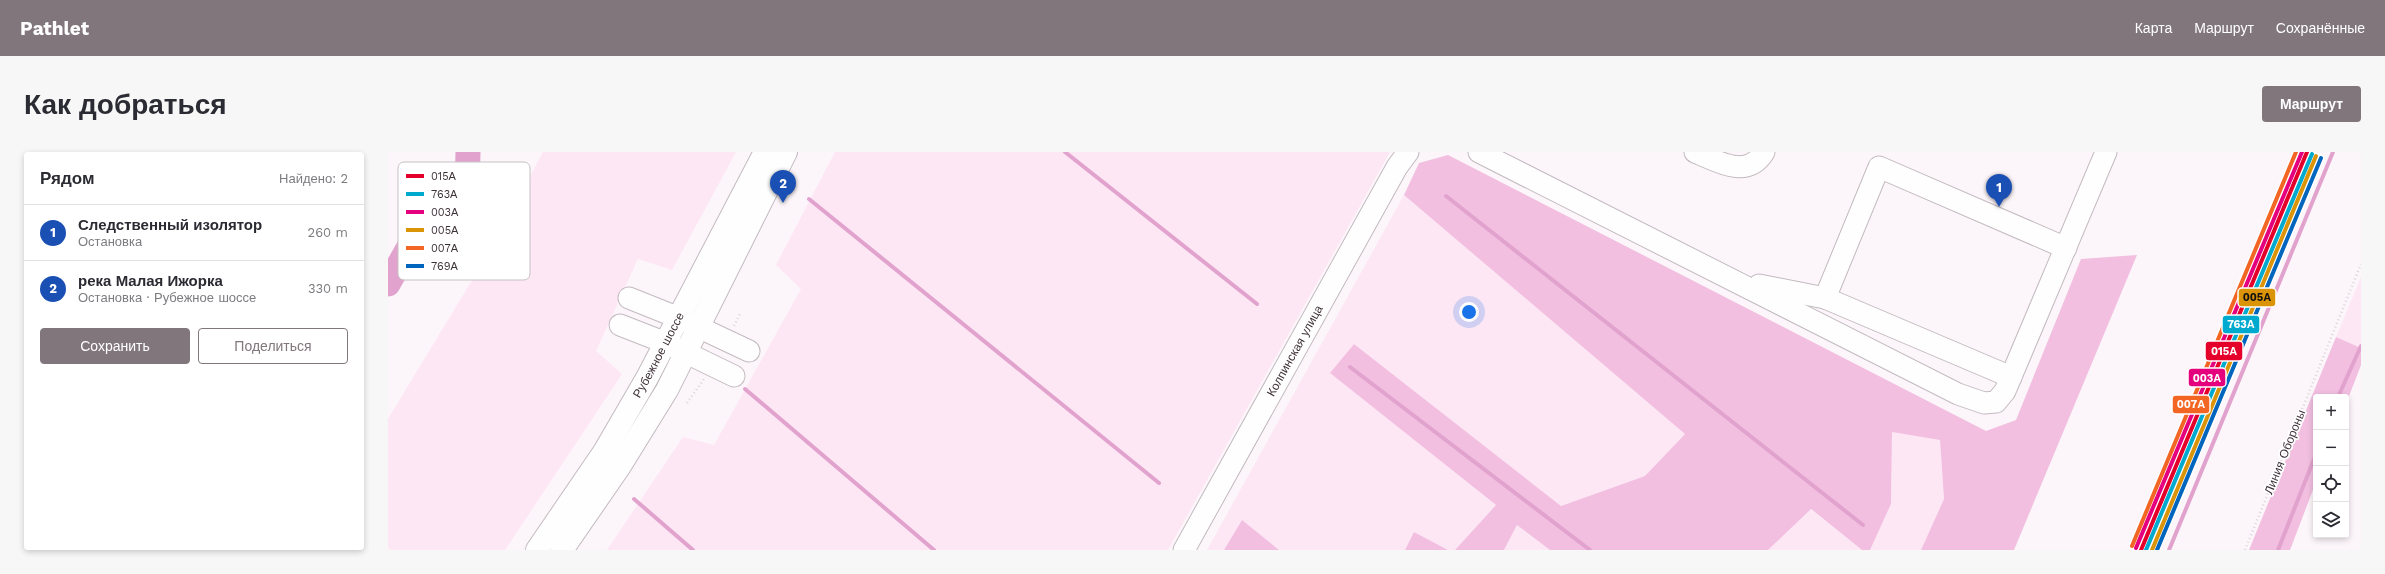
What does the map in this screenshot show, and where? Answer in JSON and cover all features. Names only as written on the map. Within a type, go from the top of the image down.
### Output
[{"type":"main road","name":"Рубежное шоссе","points":[[537,550],[604,452],[666,343],[765,152]]},
{"type":"main road","name":"Рубежное шоссе","points":[[562,550],[620,466],[667,390],[786,152]]},
{"type":"street","name":"Колпинская улица","points":[[1184,550],[1393,174],[1408,152]]},
{"type":"street","points":[[1479,152],[1966,398],[1984,403],[1996,402],[2005,391],[2106,152]]},
{"type":"street","points":[[1695,152],[1735,168],[1750,165],[1764,152]]},
{"type":"street","points":[[1825,298],[1879,167],[2066,248]]},
{"type":"street","points":[[1735,280],[1825,298],[2011,377]]},
{"type":"street","points":[[629,298],[679,318],[749,351]]},
{"type":"street","points":[[620,325],[666,343],[734,376]]},
{"type":"path","name":"Линия Обороны","points":[[2245,550],[2361,264]]},
{"type":"shaded area","points":[[543,152],[736,152],[672,270],[638,259],[596,351],[622,374],[505,550],[388,550],[388,419],[472,280],[530,280],[530,177]]},
{"type":"shaded area","points":[[835,152],[1390,152],[1168,550],[607,550],[683,437],[714,445],[801,289],[776,265]]},
{"type":"shaded area","points":[[1448,155],[1986,431],[2016,420],[2081,259],[2137,255],[2014,550],[1921,550],[1944,499],[1940,440],[1892,432],[1891,504],[1870,550],[1862,550],[1811,509],[1768,550],[1550,550],[1517,525],[1504,550],[1455,550],[1496,505],[1330,373],[1354,344],[1561,506],[1645,476],[1685,434],[1404,195],[1419,163]]},
{"type":"shaded area","points":[[1404,195],[1685,434],[1645,476],[1561,506],[1354,344],[1330,373],[1496,505],[1455,550],[1448,550],[1415,533],[1405,550],[1279,550],[1242,521],[1224,550],[1207,550]]},
{"type":"shaded area","points":[[2361,277],[2361,348],[2336,337]]},
{"type":"shaded area","points":[[2336,337],[2361,348],[2361,365],[2349,396],[2349,394],[2313,394],[2313,490],[2290,550],[2249,550]]},
{"type":"shaded area","points":[[1892,432],[1940,440],[1944,499],[1921,550],[1870,550],[1891,504]]},
{"type":"shaded area","points":[[1810,509],[1862,550],[1768,550]]},
{"type":"shaded area","points":[[1242,520],[1279,550],[1224,550]]},
{"type":"shaded area","points":[[1517,525],[1550,550],[1504,550]]},
{"type":"shaded area","points":[[1414,532],[1448,550],[1405,550]]},
{"type":"waterway","points":[[468,152],[468,162]]},
{"type":"waterway","points":[[1065,152],[1257,304]]},
{"type":"waterway","points":[[2169,550],[2333,152]]},
{"type":"waterway","points":[[1446,196],[1863,525]]},
{"type":"waterway","points":[[809,199],[1159,483]]},
{"type":"waterway","points":[[388,284],[398,266]]},
{"type":"waterway","points":[[2339,394],[2361,346]]},
{"type":"waterway","points":[[1350,367],[1590,550]]},
{"type":"waterway","points":[[745,389],[934,550]]},
{"type":"waterway","points":[[2278,550],[2313,462]]},
{"type":"waterway","points":[[634,499],[693,550]]},
{"type":"transit line","name":"007А","points":[[2132,546],[2296,152]]},
{"type":"transit line","name":"003А","points":[[2136,548],[2302,152]]},
{"type":"transit line","name":"015А","points":[[2141,550],[2307,152]]},
{"type":"transit line","name":"763А","points":[[2146,550],[2312,154]]},
{"type":"transit line","name":"005А","points":[[2152,550],[2316,156]]},
{"type":"transit line","name":"769А","points":[[2157,550],[2321,158]]},
{"type":"place","name":"река Малая Ижорка","points":[[783,203]]},
{"type":"place","name":"Следственный изолятор","points":[[1999,207]]}]
